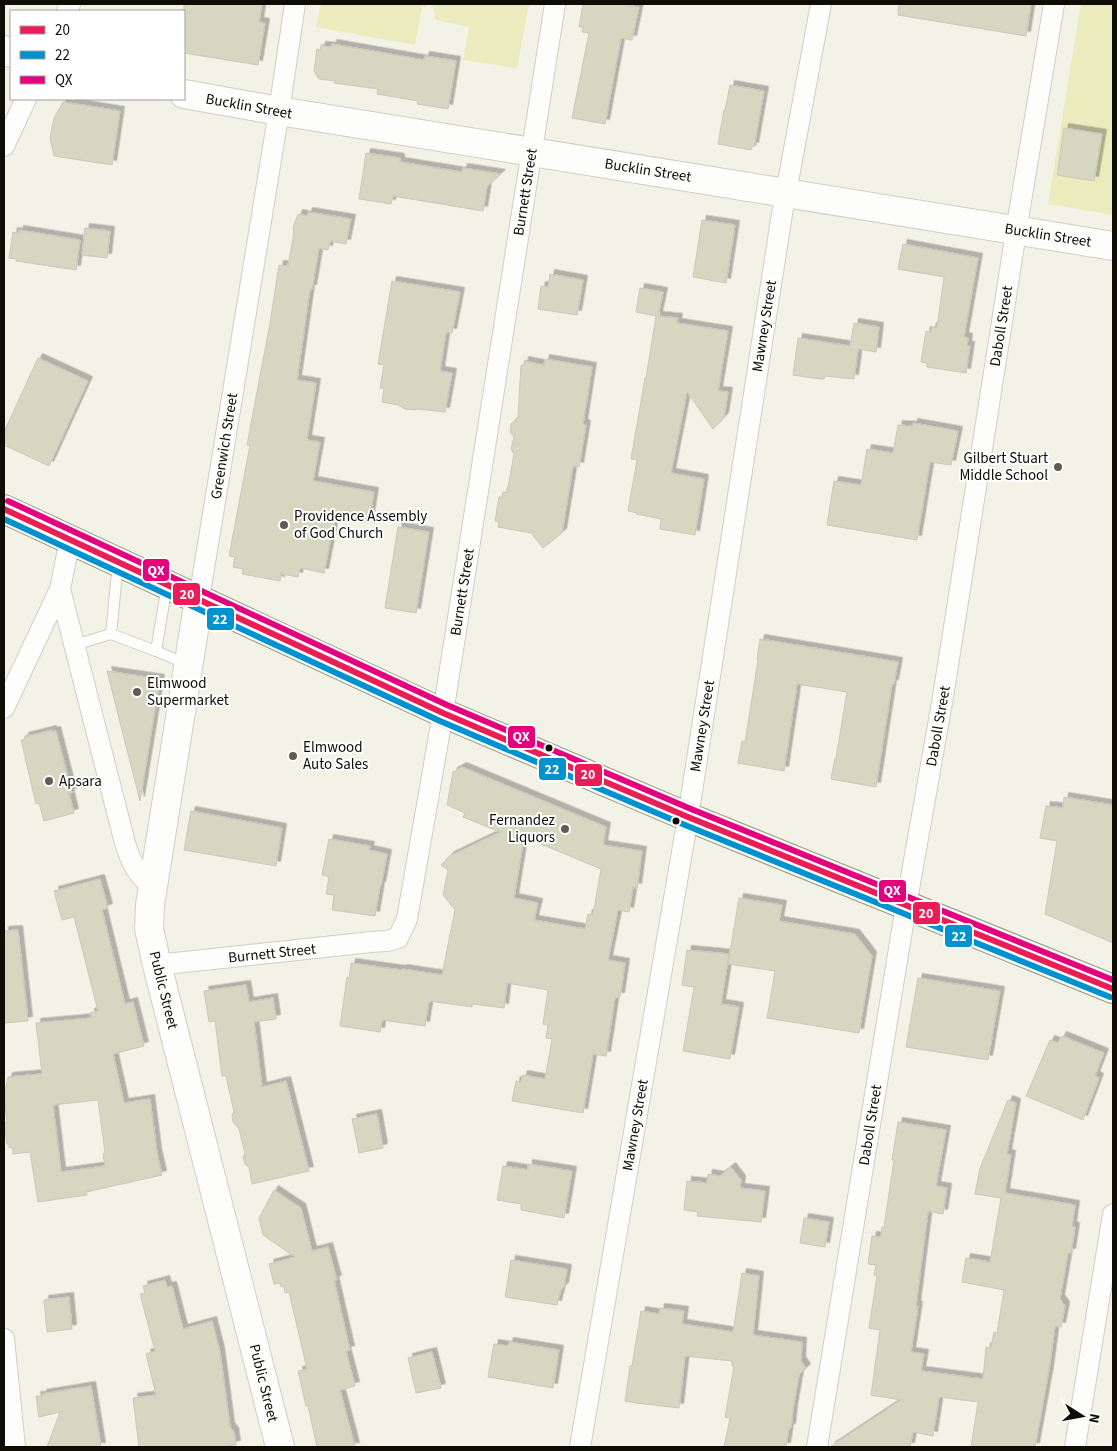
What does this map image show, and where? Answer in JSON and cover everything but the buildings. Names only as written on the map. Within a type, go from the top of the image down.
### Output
[{"type":"main road","points":[[4,509],[443,713],[688,817],[1113,989]]},
{"type":"street","name":"Greenwich Street","points":[[153,887],[295,4]]},
{"type":"street","name":"Burnett Street","points":[[157,966],[387,941],[398,938],[408,919],[443,713],[555,4]]},
{"type":"street","name":"Mawney Street","points":[[580,1447],[688,817],[786,193],[821,4]]},
{"type":"street","name":"Daboll Street","points":[[817,1447],[906,906],[943,697],[1016,230],[1054,4]]},
{"type":"street","name":"Bucklin Street","points":[[185,94],[1113,246]]},
{"type":"street","points":[[4,146],[26,100]]},
{"type":"street","points":[[4,708],[60,589],[70,540]]},
{"type":"street","points":[[60,589],[125,844],[136,870],[143,880],[153,887]]},
{"type":"street","name":"Public Street","points":[[153,887],[149,922],[157,966],[280,1447]]},
{"type":"street","points":[[1076,1447],[1113,1214]]},
{"type":"street","points":[[4,1339],[15,1447]]},
{"type":"lane","points":[[112,634],[118,562]]},
{"type":"lane","points":[[156,651],[167,584]]},
{"type":"lane","points":[[74,646],[112,634],[188,665]]},
{"type":"green space","points":[[321,4],[429,4],[426,7],[422,7],[415,45],[316,27]]},
{"type":"green space","points":[[432,4],[529,4],[517,68],[463,60],[469,27],[436,20]]},
{"type":"green space","points":[[1081,4],[1113,4],[1113,215],[1048,204]]},
{"type":"transit line","name":"QX","points":[[8,501],[447,705],[691,809],[1113,980]]},
{"type":"transit line","name":"20","points":[[4,509],[443,713],[688,817],[1113,989]]},
{"type":"transit line","name":"22","points":[[4,519],[440,721],[685,825],[1110,997]]},
{"type":"place","name":"Gilbert Stuart Middle School","points":[[1058,467]]},
{"type":"place","name":"Providence Assembly of God Church","points":[[284,525]]},
{"type":"place","name":"Elmwood Supermarket","points":[[137,692]]},
{"type":"place","name":"Elmwood Auto Sales","points":[[293,756]]},
{"type":"place","name":"Apsara","points":[[49,781]]},
{"type":"place","name":"Fernandez Liquors","points":[[565,829]]}]
